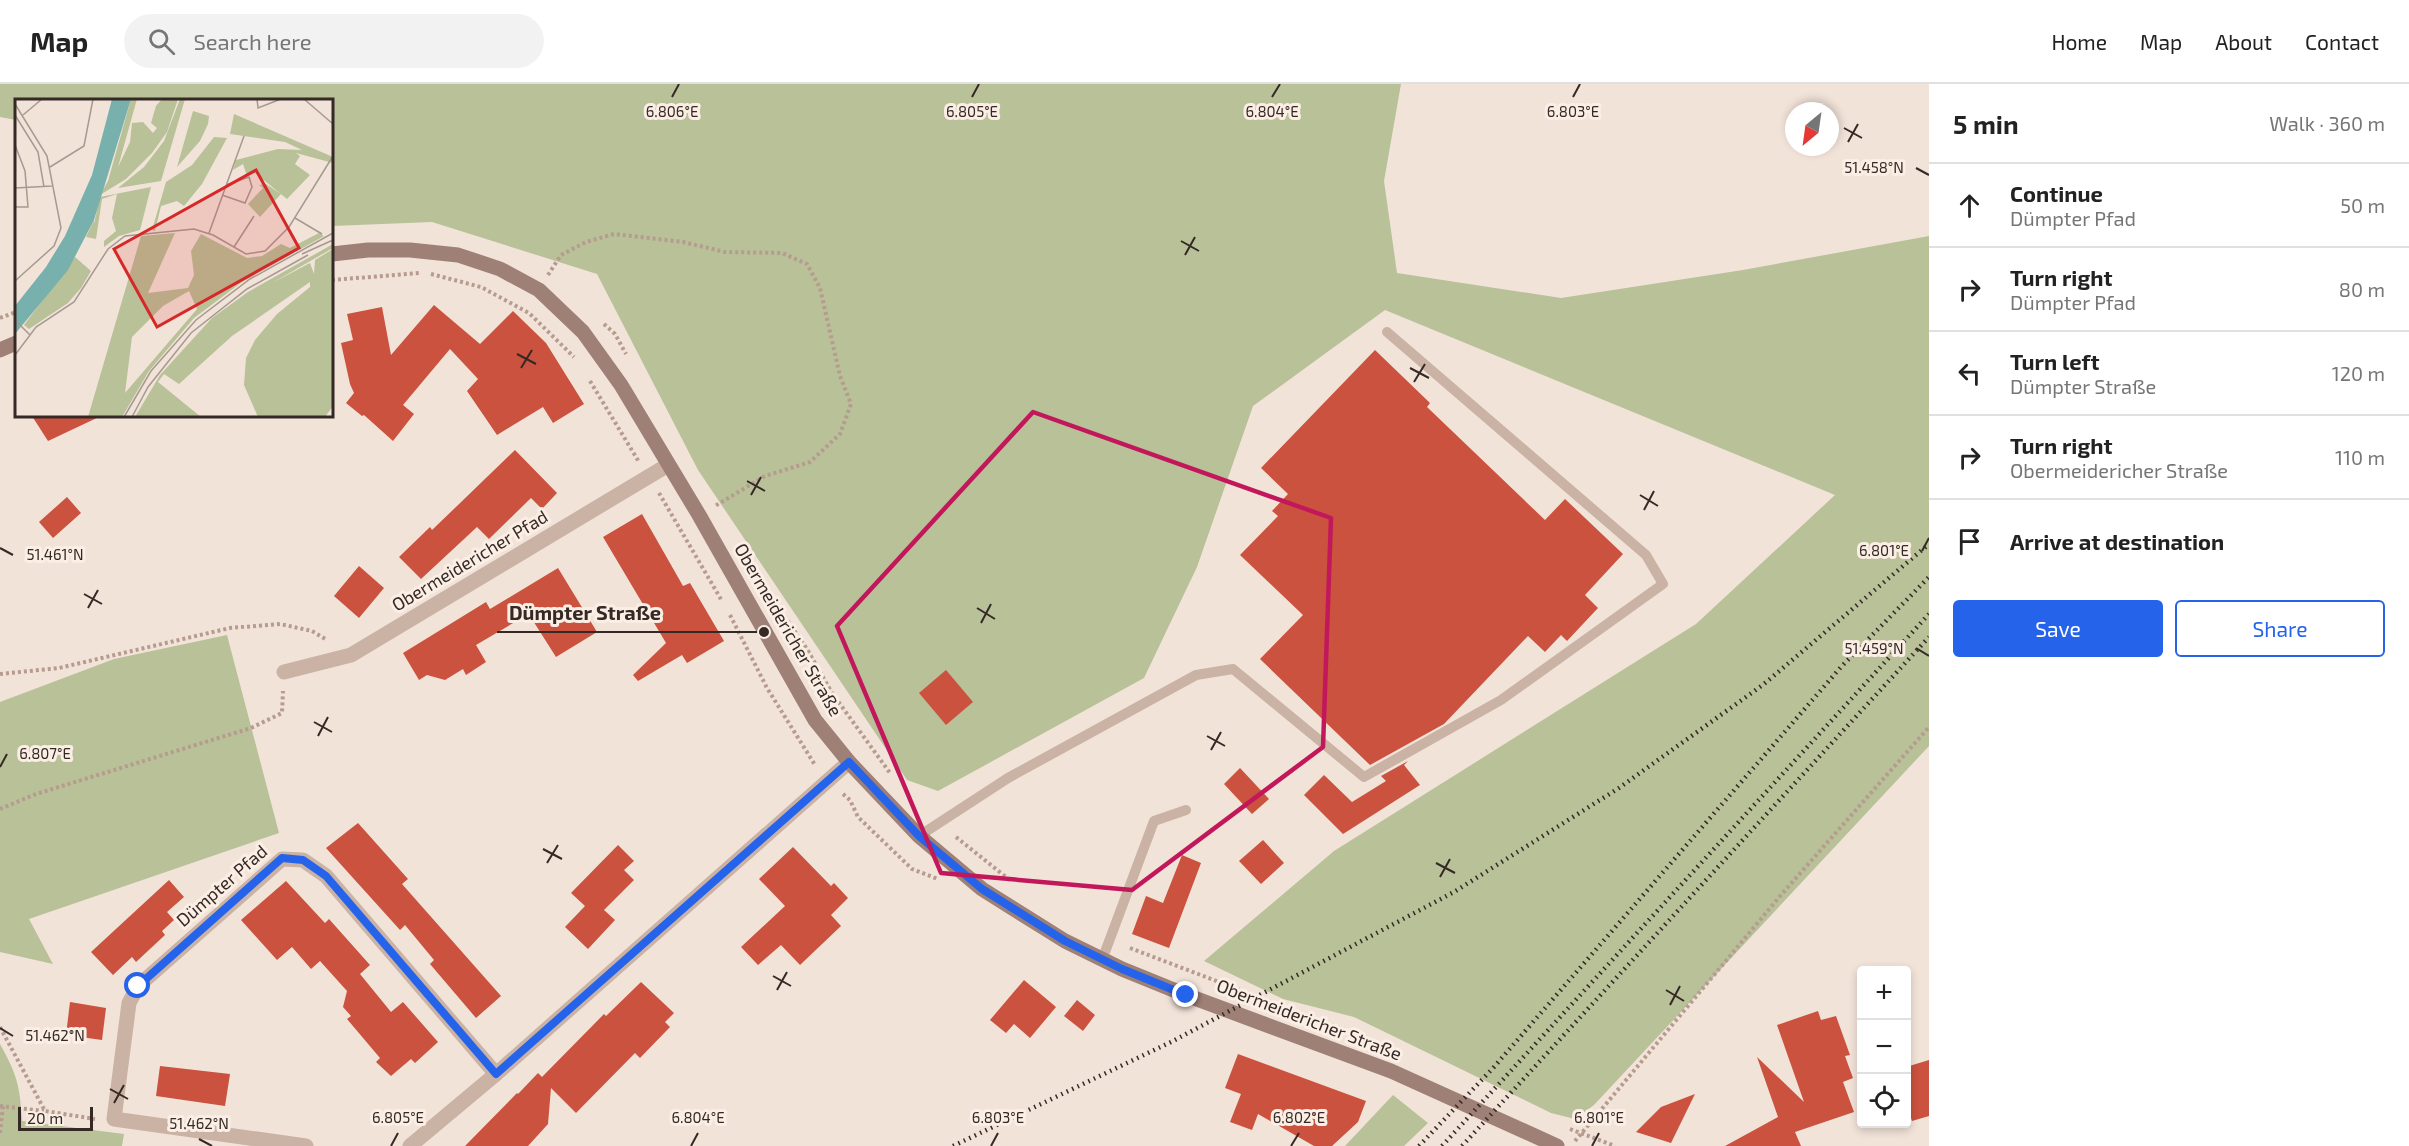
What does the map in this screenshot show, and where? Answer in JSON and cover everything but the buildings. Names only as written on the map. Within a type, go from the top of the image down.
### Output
[{"type":"main road","name":"Obermeidericher Straße","points":[[333,254],[368,250],[410,250],[458,255],[500,269],[539,290],[583,332],[621,385],[699,515],[815,720],[849,762],[919,836],[982,889],[1065,941],[1102,960],[1186,995],[1391,1071],[1557,1146]]},
{"type":"main road","points":[[0,350],[15,343]]},
{"type":"street","name":"Obermeidericher Pfad","points":[[284,672],[351,655],[668,465]]},
{"type":"street","points":[[410,1146],[496,1074],[849,762]]},
{"type":"street","name":"Dümpter Pfad","points":[[114,1119],[129,1004],[138,986],[282,858],[303,860],[326,876],[496,1074]]},
{"type":"street","points":[[114,1119],[306,1146]]},
{"type":"lane","points":[[919,836],[1008,778],[1196,675],[1233,669],[1364,777],[1501,700],[1663,584],[1646,555],[1387,332]]},
{"type":"lane","points":[[1102,960],[1154,821],[1186,810]]},
{"type":"path","points":[[539,290],[561,255],[586,242],[614,234],[683,242],[725,252],[782,253],[807,264],[820,288],[840,376],[851,404],[840,434],[810,462],[765,476],[734,496]]},
{"type":"path","points":[[539,268],[550,272],[558,280]]},
{"type":"path","points":[[333,280],[425,273],[481,287],[529,313],[580,363]]},
{"type":"path","points":[[0,318],[15,312]]},
{"type":"path","points":[[599,318],[615,334],[626,354]]},
{"type":"path","points":[[586,373],[730,615],[767,688],[811,759],[829,781],[850,800],[858,817],[912,869],[941,881]]},
{"type":"path","points":[[761,584],[774,598],[832,693],[897,780]]},
{"type":"path","points":[[0,675],[59,668],[230,628],[280,624],[312,632],[351,655]]},
{"type":"path","points":[[0,809],[36,794],[250,728],[282,713],[284,672]]},
{"type":"path","points":[[1570,1146],[1781,895],[1929,727]]},
{"type":"path","points":[[938,823],[1018,886]]},
{"type":"path","points":[[1109,940],[1354,1034]]},
{"type":"path","points":[[0,1027],[45,1111]]},
{"type":"path","points":[[0,1133],[1,1106],[99,1120],[114,1119]]},
{"type":"path","points":[[1562,1126],[1615,1146]]},
{"type":"highlighted area","points":[[1033,412],[1331,518],[1323,747],[1132,890],[941,873],[837,626]]},
{"type":"green space","points":[[0,84],[1401,84],[1384,181],[1397,273],[1561,298],[1743,270],[1929,236],[1929,746],[1594,1105],[1575,1119],[1551,1113],[1354,1017],[1283,999],[1204,961],[1334,851],[1696,624],[1835,495],[1385,310],[1253,406],[1197,567],[1144,678],[938,791],[907,780],[698,470],[597,274],[432,222],[333,226],[333,99],[15,99],[15,120],[0,117]]},
{"type":"green space","points":[[227,635],[279,833],[29,919],[53,964],[0,952],[0,702],[114,659]]},
{"type":"green space","points":[[0,1044],[17,1081],[22,1121],[124,1134],[122,1146],[0,1146]]},
{"type":"green space","points":[[1393,1095],[1428,1123],[1404,1146],[1345,1146]]},
{"type":"railway","points":[[953,1146],[1171,1042],[1454,892],[1619,788],[1764,684],[1929,544]]},
{"type":"railway","points":[[1419,1146],[1494,1067],[1841,667],[1929,577]]},
{"type":"railway","points":[[1442,1146],[1929,614]]},
{"type":"railway","points":[[1462,1146],[1929,637]]},
{"type":"place","name":"Dümpter Straße","points":[[764,632]]},
{"type":"route","points":[[138,986],[282,858],[303,860],[326,876],[496,1074],[849,762],[919,836],[982,889],[1065,941],[1122,969],[1186,995]]}]
